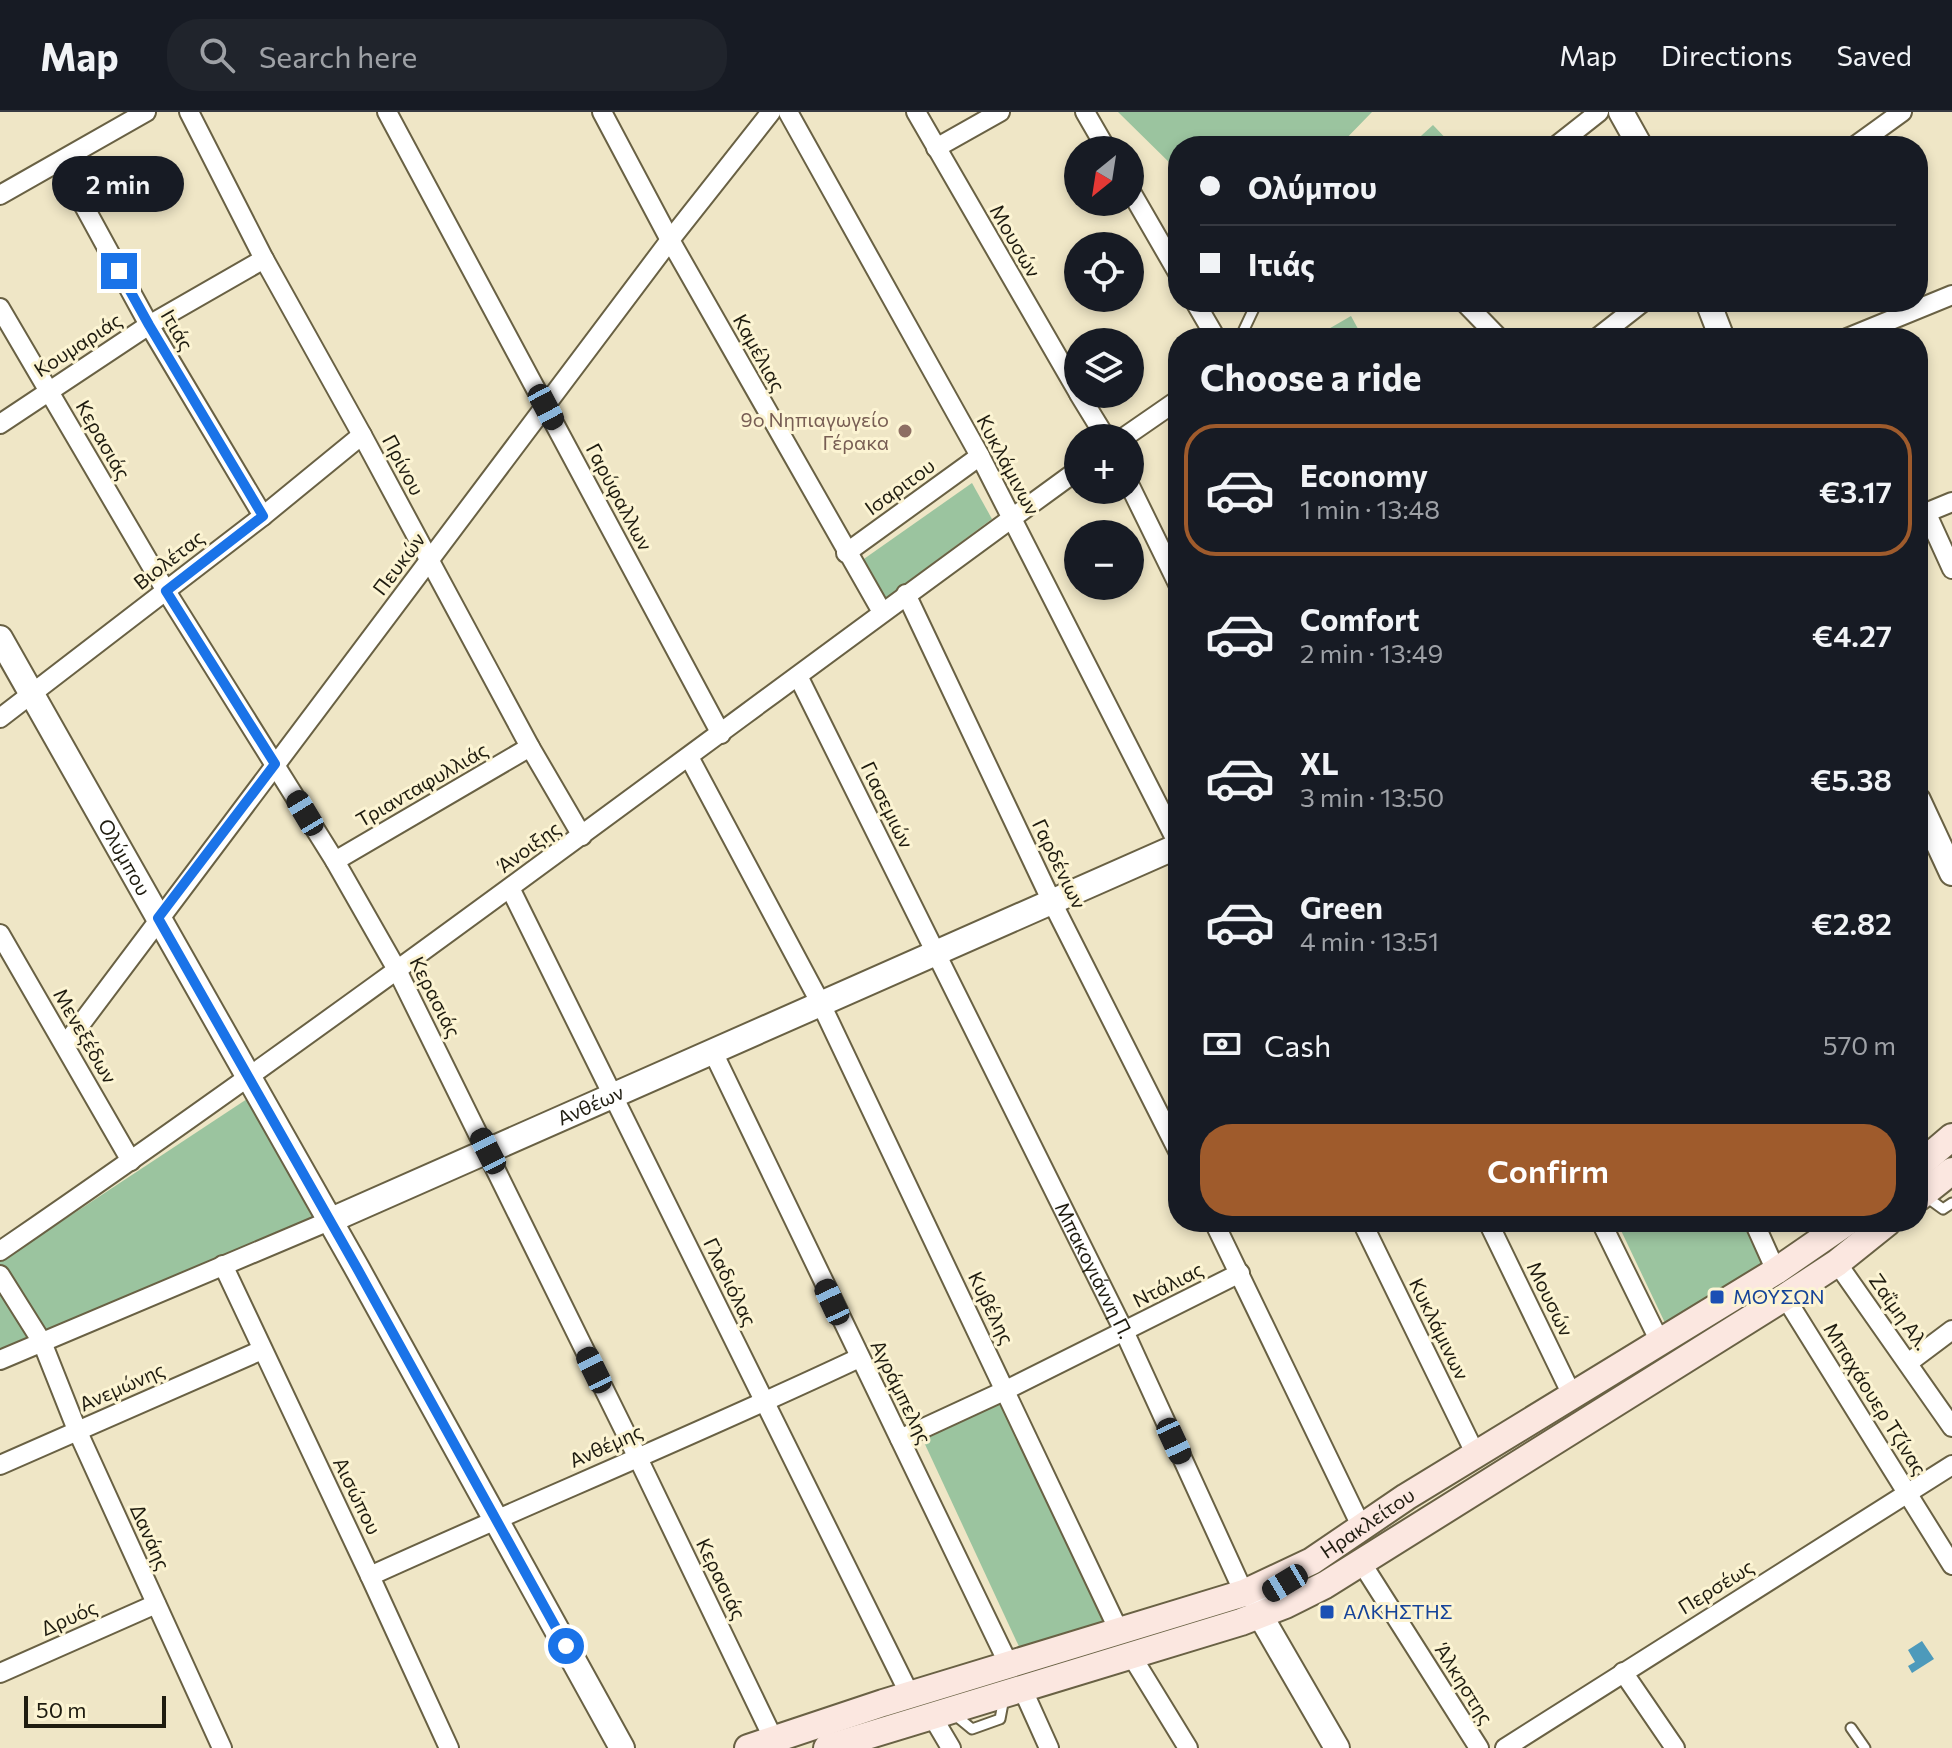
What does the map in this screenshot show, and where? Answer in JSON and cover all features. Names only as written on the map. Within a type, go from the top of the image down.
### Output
[{"type":"main road","points":[[1928,1154],[1952,1137]]},
{"type":"main road","points":[[1928,1190],[1952,1171]]},
{"type":"main road","name":"Ηρακλείτου","points":[[748,1748],[1244,1593],[1273,1581],[1321,1555],[1659,1340],[1776,1271],[1833,1232]]},
{"type":"main road","name":"Ηρακλείτου","points":[[827,1748],[1260,1615],[1325,1585],[1785,1297],[1837,1263],[1876,1232]]},
{"type":"street","points":[[0,195],[146,112]]},
{"type":"street","name":"Πρίνου","points":[[189,112],[264,259],[530,747],[582,836]]},
{"type":"street","name":"Γαρύφαλλων","points":[[387,112],[721,734]]},
{"type":"street","name":"Καμέλιας","points":[[602,112],[670,240],[882,612]]},
{"type":"street","name":"Πευκών","points":[[65,1045],[670,240],[771,112]]},
{"type":"street","name":"Κυκλάμινων","points":[[788,112],[980,456],[1168,825]]},
{"type":"street","name":"Μουσών","points":[[916,112],[1064,367]]},
{"type":"street","points":[[936,148],[1000,112]]},
{"type":"street","points":[[1085,112],[1099,136]]},
{"type":"street","points":[[1569,136],[1599,112]]},
{"type":"street","points":[[1621,112],[1634,136]]},
{"type":"street","points":[[1869,136],[1902,112]]},
{"type":"street","name":"Ιτιάς","points":[[60,162],[149,325],[263,516]]},
{"type":"street","points":[[1144,214],[1168,256]]},
{"type":"street","name":"Κουμαριάς","points":[[0,424],[149,325],[264,259]]},
{"type":"street","points":[[1928,305],[1952,295]]},
{"type":"street","name":"Κερασιάς","points":[[0,308],[166,591],[335,861],[396,968],[773,1738]]},
{"type":"street","points":[[1474,312],[1489,328]]},
{"type":"street","points":[[1610,328],[1630,312]]},
{"type":"street","points":[[1871,328],[1910,312]]},
{"type":"street","points":[[1143,424],[1168,407]]},
{"type":"street","name":"Βιολέτας","points":[[0,718],[263,516],[362,435]]},
{"type":"street","name":"Ισαριτου","points":[[846,553],[980,456]]},
{"type":"street","name":"Άνοιξης","points":[[0,1251],[249,1078],[1064,480]]},
{"type":"street","points":[[1928,512],[1952,502]]},
{"type":"street","points":[[1139,504],[1168,560]]},
{"type":"street","points":[[1928,525],[1952,569]]},
{"type":"street","name":"Γαρδένιων","points":[[906,594],[1052,902],[1168,1131]]},
{"type":"street","name":"Ολύμπου","points":[[0,638],[622,1748]]},
{"type":"street","name":"Γιασεμιών","points":[[798,676],[936,953]]},
{"type":"street","name":"Τριανταφυλλιάς","points":[[335,861],[530,747]]},
{"type":"street","points":[[689,757],[821,1004]]},
{"type":"street","points":[[1928,821],[1952,873]]},
{"type":"street","name":"Ανθέων","points":[[0,1360],[329,1221],[1168,850]]},
{"type":"street","name":"Γλαδιόλας","points":[[510,888],[910,1695]]},
{"type":"street","name":"Μενεξέδων","points":[[0,934],[131,1161]]},
{"type":"street","name":"Μπακογιάννη Π.","points":[[936,953],[1124,1331],[1244,1593]]},
{"type":"street","name":"Κυβέλης","points":[[821,1004],[1119,1631]]},
{"type":"street","name":"Αγράμπελης","points":[[713,1052],[1009,1665]]},
{"type":"street","points":[[1219,1232],[1362,1528]]},
{"type":"street","name":"Κυκλάμινων","points":[[1367,1232],[1476,1455]]},
{"type":"street","name":"Μουσών","points":[[1493,1232],[1572,1395]]},
{"type":"street","points":[[1606,1232],[1659,1340]]},
{"type":"street","points":[[1758,1232],[1776,1271]]},
{"type":"street","name":"Ζαΐμη Αλ.","points":[[1837,1263],[1952,1427]]},
{"type":"street","name":"Αισώπου","points":[[223,1265],[449,1748]]},
{"type":"street","name":"Ντάλιας","points":[[900,1439],[1006,1390],[1240,1273]]},
{"type":"street","name":"Δανάης","points":[[0,1275],[42,1342],[77,1430],[222,1748]]},
{"type":"street","name":"Μπαχάουερ Τζίνας","points":[[1785,1297],[1952,1565]]},
{"type":"street","points":[[1908,1363],[1952,1330]]},
{"type":"street","name":"Ανεμώνης","points":[[0,1465],[262,1350]]},
{"type":"street","name":"Ανθέμης","points":[[370,1576],[859,1358]]},
{"type":"street","name":"Περσέως","points":[[1505,1748],[1952,1465]]},
{"type":"street","points":[[1321,1555],[1261,1598],[1258,1606],[1260,1615],[1337,1748]]},
{"type":"street","name":"Άλκηστης","points":[[1361,1562],[1479,1748]]},
{"type":"street","name":"Δρυός","points":[[0,1673],[156,1604]]},
{"type":"street","points":[[1131,1655],[1188,1748]]},
{"type":"street","points":[[1623,1672],[1675,1748]]},
{"type":"street","points":[[1014,1691],[1049,1748]]},
{"type":"street","points":[[940,1714],[951,1748]]},
{"type":"lane","points":[[1928,1201],[1943,1209],[1952,1203]]},
{"type":"lane","points":[[1851,1728],[1865,1748]]},
{"type":"green space","points":[[1118,112],[1372,112],[1349,136],[1168,136],[1168,161]]},
{"type":"green space","points":[[1433,125],[1443,136],[1421,136]]},
{"type":"green space","points":[[1351,316],[1358,328],[1330,328]]},
{"type":"green space","points":[[972,483],[992,519],[883,600],[861,561]]},
{"type":"green space","points":[[247,1099],[313,1218],[0,1351],[0,1262]]},
{"type":"green space","points":[[1622,1232],[1756,1232],[1769,1262],[1666,1325]]},
{"type":"green space","points":[[1006,1401],[1112,1622],[1022,1653],[923,1440]]},
{"type":"water","points":[[1922,1641],[1934,1659],[1912,1673],[1908,1666],[1915,1662],[1908,1650]]},
{"type":"place","name":"9ο Νηπιαγωγείο Γέρακα","points":[[905,431]]},
{"type":"place","name":"ΜΟΥΣΩΝ","points":[[1717,1297]]},
{"type":"place","name":"ΑΛΚΗΣΤΗΣ","points":[[1327,1612]]},
{"type":"route","points":[[119,271],[263,516],[166,591],[275,764],[158,918],[566,1646]]}]
